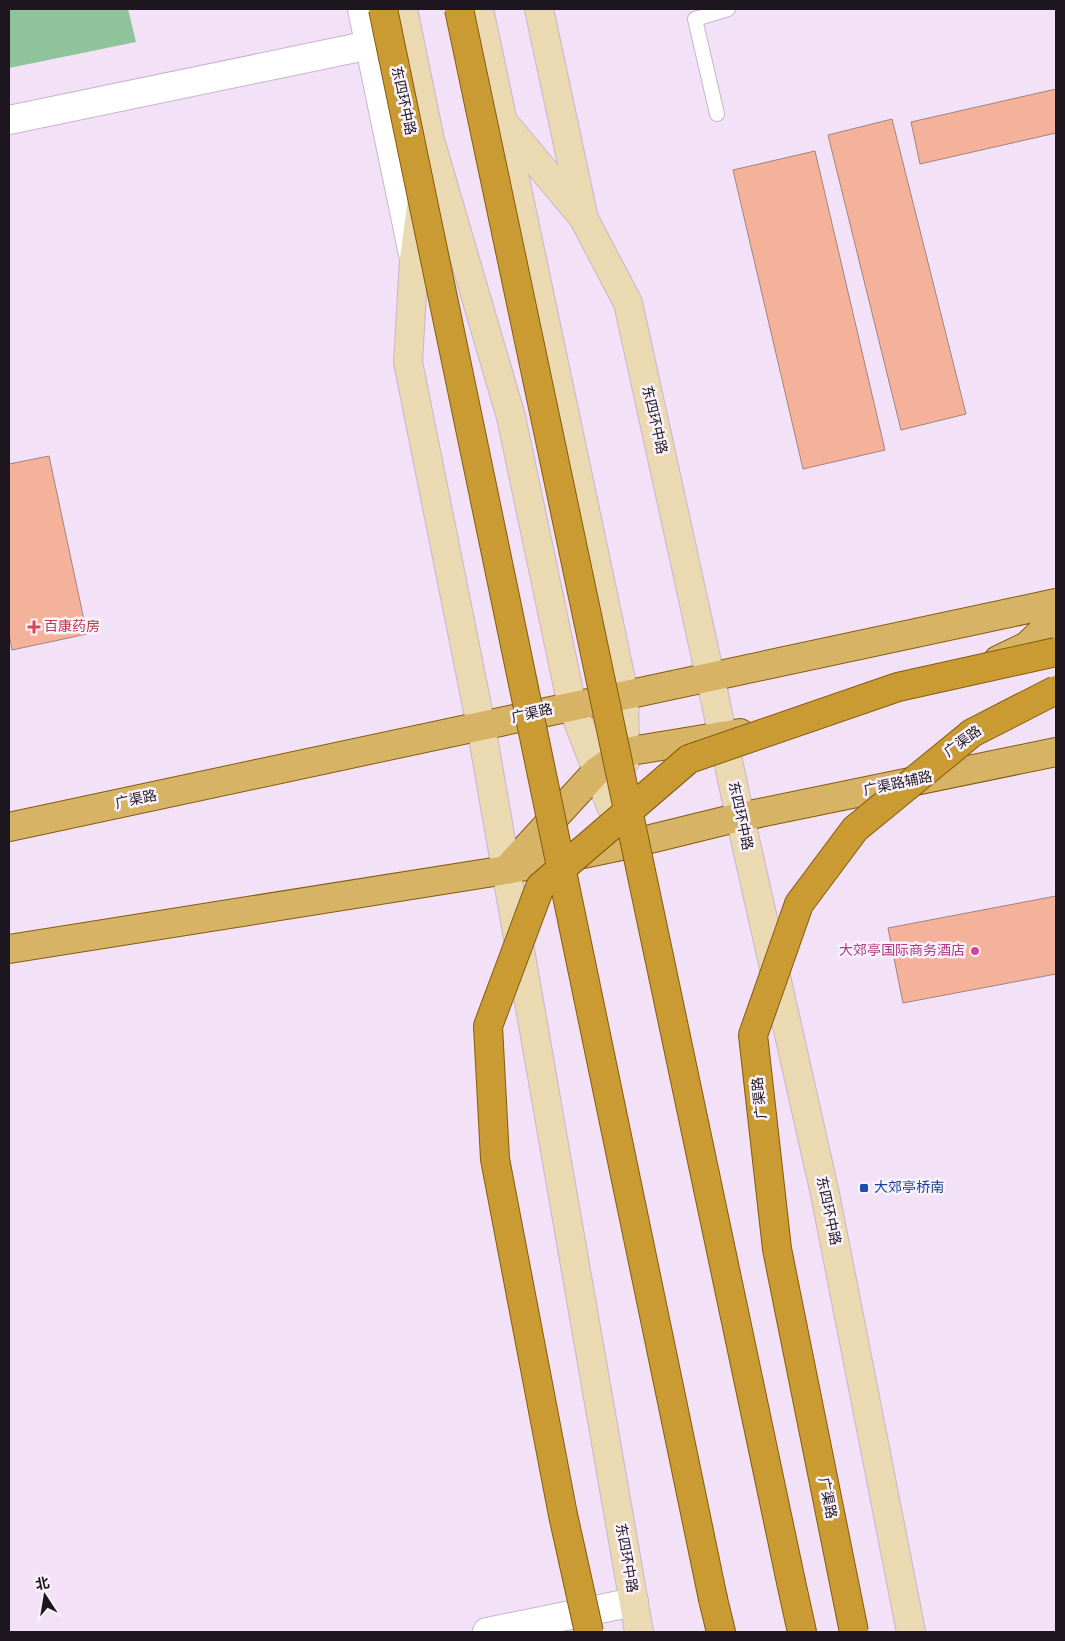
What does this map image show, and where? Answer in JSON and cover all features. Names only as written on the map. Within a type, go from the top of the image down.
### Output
[{"type":"highway","name":"东四环中路","points":[[384,9],[721,1632]]},
{"type":"highway","points":[[459,9],[802,1632]]},
{"type":"highway","points":[[589,1632],[563,1515],[495,1149],[488,1026],[540,886],[689,759],[898,687],[1056,652]]},
{"type":"highway","name":"广渠路","points":[[854,1632],[776,1249],[753,1035],[799,904],[854,829],[972,733],[1056,690]]},
{"type":"main road","name":"东四环中路","points":[[403,9],[430,140],[510,417],[572,706],[626,845]]},
{"type":"main road","points":[[479,9],[624,694],[626,845]]},
{"type":"main road","name":"东四环中路","points":[[539,9],[584,218],[628,303],[740,817],[825,1194],[911,1632]]},
{"type":"main road","points":[[503,122],[584,218]]},
{"type":"main road","points":[[414,259],[430,140]]},
{"type":"main road","name":"东四环中路","points":[[414,259],[408,362],[481,726],[639,1632]]},
{"type":"main road","points":[[510,417],[563,406]]},
{"type":"main road","name":"广渠路","points":[[9,827],[1056,603]]},
{"type":"main road","points":[[936,688],[1028,646],[1056,618]]},
{"type":"main road","points":[[506,870],[597,771],[625,752],[723,736],[1056,660]]},
{"type":"main road","name":"广渠路辅路","points":[[740,817],[1056,752]]},
{"type":"main road","points":[[9,949],[506,870],[626,845],[740,817]]},
{"type":"street","name":"东四环中路","points":[[362,9],[414,259]]},
{"type":"street","points":[[9,120],[370,45]]},
{"type":"street","points":[[487,1632],[634,1602]]},
{"type":"lane","points":[[717,114],[695,19],[728,9]]},
{"type":"green space","points":[[9,9],[128,9],[136,42],[9,68]]},
{"type":"building","points":[[1056,89],[1056,133],[920,164],[911,122]]},
{"type":"building","points":[[892,119],[966,414],[901,430],[828,135]]},
{"type":"building","points":[[815,151],[885,450],[803,469],[733,170]]},
{"type":"building","points":[[49,456],[87,634],[12,650],[9,634],[9,464]]},
{"type":"building","name":"大郊亭国际商务酒店","points":[[1056,896],[1056,974],[903,1003],[888,928]]},
{"type":"place","name":"百康药房","points":[[34,627]]},
{"type":"place","name":"大郊亭国际商务酒店","points":[[975,951]]},
{"type":"place","name":"大郊亭桥南","points":[[864,1188]]}]
